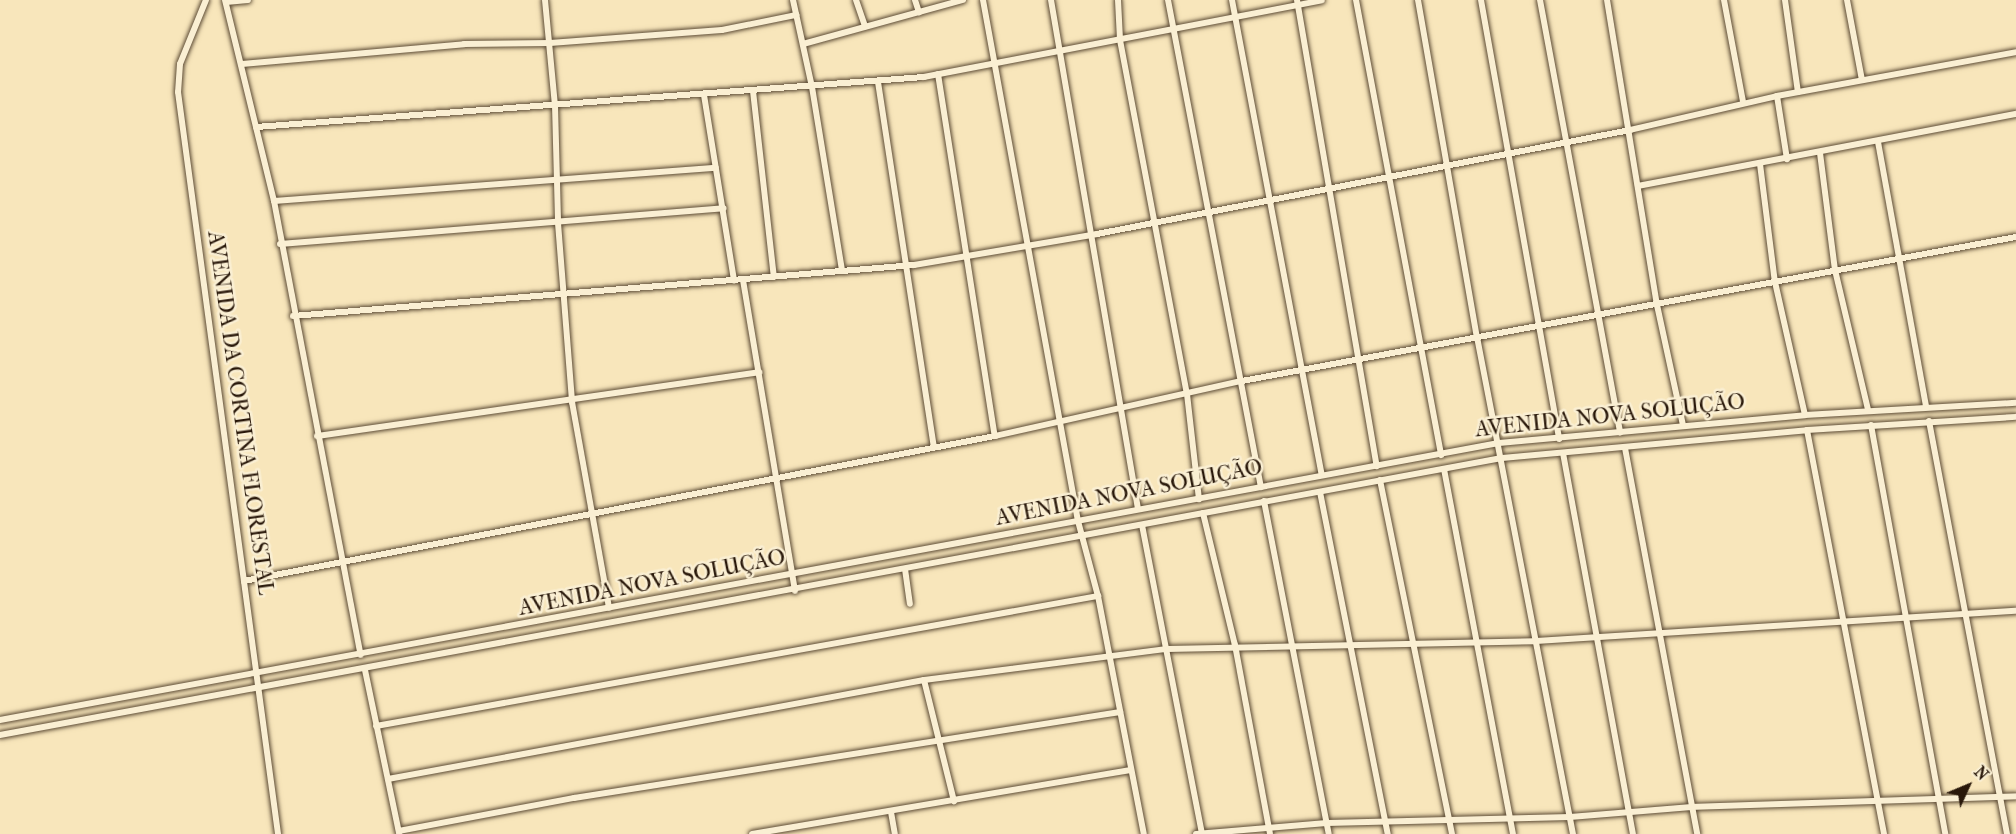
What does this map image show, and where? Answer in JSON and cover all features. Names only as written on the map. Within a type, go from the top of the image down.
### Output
[{"type":"street","name":"AVENIDA DA CORTINA FLORESTAL","points":[[206,0],[180,64],[178,92],[278,834]]},
{"type":"street","points":[[248,0],[225,1],[274,201],[293,316],[361,655]]},
{"type":"street","points":[[545,0],[555,105],[558,223],[572,402],[609,609]]},
{"type":"street","points":[[794,0],[812,87],[842,271]]},
{"type":"street","points":[[856,0],[865,27]]},
{"type":"street","points":[[915,0],[919,12]]},
{"type":"street","points":[[803,44],[963,0]]},
{"type":"street","points":[[983,0],[997,64],[1078,521],[1098,596],[1144,834]]},
{"type":"street","points":[[1051,0],[1089,235],[1138,508]]},
{"type":"street","points":[[1118,0],[1120,40],[1187,394],[1199,499]]},
{"type":"street","points":[[1168,0],[1261,486]]},
{"type":"street","points":[[1232,0],[1322,475]]},
{"type":"street","points":[[256,128],[878,82],[997,64],[1174,30],[1298,2],[1322,0]]},
{"type":"street","points":[[1356,0],[1418,348],[1441,455]]},
{"type":"street","points":[[1418,0],[1477,337],[1573,834]]},
{"type":"street","points":[[1481,0],[1510,152],[1559,439]]},
{"type":"street","points":[[1540,0],[1596,315],[1620,433]]},
{"type":"street","points":[[1607,0],[1657,304],[1683,425]]},
{"type":"street","points":[[1724,0],[1743,102]]},
{"type":"street","points":[[1785,0],[1798,92]]},
{"type":"street","points":[[1847,0],[1862,80]]},
{"type":"street","points":[[1298,2],[1377,466]]},
{"type":"street","points":[[242,64],[464,44],[550,43],[722,30],[796,15]]},
{"type":"street","points":[[293,316],[908,266],[1089,235],[1387,175],[1630,130],[1743,102],[2016,52]]},
{"type":"street","points":[[938,74],[969,256],[995,436]]},
{"type":"street","points":[[878,82],[908,266],[934,448]]},
{"type":"street","points":[[753,91],[774,277]]},
{"type":"street","points":[[704,94],[734,281]]},
{"type":"street","points":[[1777,96],[1787,159]]},
{"type":"street","points":[[1638,186],[2016,114]]},
{"type":"street","points":[[1878,142],[1926,406]]},
{"type":"street","points":[[1820,153],[1835,270],[1868,410]]},
{"type":"street","points":[[1760,164],[1775,282],[1805,415]]},
{"type":"street","points":[[274,201],[716,168]]},
{"type":"street","points":[[280,244],[724,208]]},
{"type":"street","points":[[244,581],[342,564],[995,436],[1119,406],[1242,381],[2016,237]]},
{"type":"street","points":[[743,280],[795,591]]},
{"type":"street","points":[[317,436],[572,402],[759,372]]},
{"type":"street","name":"AVENIDA NOVA SOLUÇÃO","points":[[0,720],[1499,443],[1868,410],[2016,403]]},
{"type":"street","name":"AVENIDA NOVA SOLUÇÃO","points":[[0,735],[259,690],[1502,458],[1807,430],[2016,417]]},
{"type":"street","points":[[1929,421],[2007,834]]},
{"type":"street","points":[[1871,425],[1945,834]]},
{"type":"street","points":[[1807,430],[1884,834]]},
{"type":"street","points":[[1625,448],[1697,834]]},
{"type":"street","points":[[1563,453],[1633,834]]},
{"type":"street","points":[[1444,469],[1514,834]]},
{"type":"street","points":[[1380,480],[1452,834]]},
{"type":"street","points":[[1320,492],[1388,834]]},
{"type":"street","points":[[1264,501],[1329,834]]},
{"type":"street","points":[[1203,513],[1234,645],[1270,831]]},
{"type":"street","points":[[1142,525],[1202,834]]},
{"type":"street","points":[[905,569],[910,604]]},
{"type":"street","points":[[376,726],[1098,596]]},
{"type":"street","points":[[388,779],[924,680],[1167,649],[1234,645],[1535,641],[2016,611]]},
{"type":"street","points":[[365,670],[399,833],[574,798],[1120,712]]},
{"type":"street","points":[[924,680],[954,801]]},
{"type":"street","points":[[752,834],[1131,770]]},
{"type":"street","points":[[1196,834],[1270,831],[1327,823],[1570,817],[1692,807],[2016,796]]},
{"type":"street","points":[[891,812],[895,834]]}]
